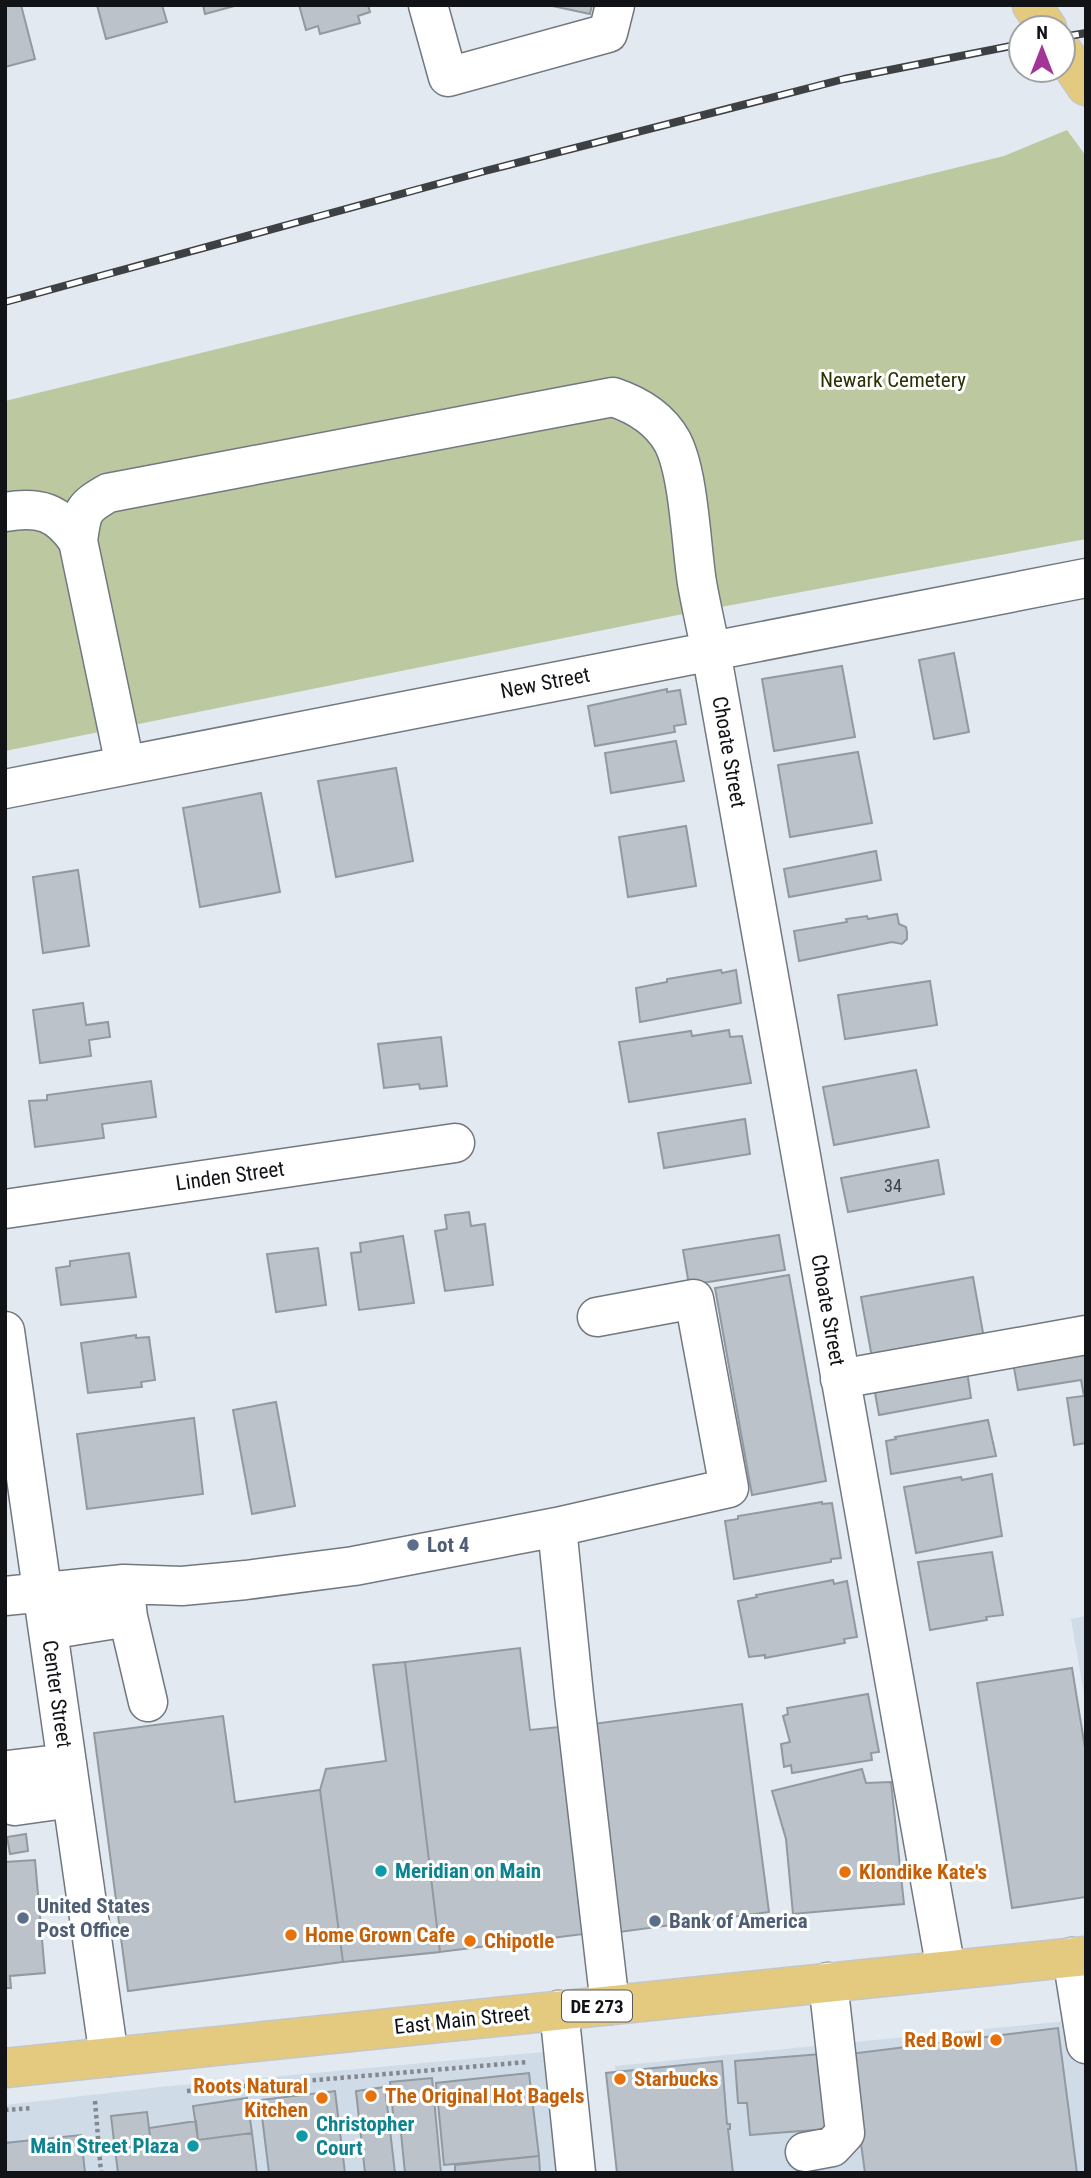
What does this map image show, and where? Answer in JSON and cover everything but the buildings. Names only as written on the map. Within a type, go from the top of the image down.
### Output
[{"type":"main road","name":"East Main Street","points":[[5,2068],[1079,1956]]},
{"type":"street","points":[[428,5],[448,77],[608,33],[615,5]]},
{"type":"street","name":"Choate Street","points":[[78,541],[80,523],[88,505],[108,493],[613,397],[634,404],[655,420],[672,441],[681,469],[697,583],[946,1970]]},
{"type":"street","points":[[5,512],[20,509],[43,511],[65,523],[78,541],[125,765]]},
{"type":"street","name":"New Street","points":[[5,789],[1086,578]]},
{"type":"street","name":"Linden Street","points":[[5,1209],[455,1143]]},
{"type":"street","points":[[48,1630],[126,1600],[182,1586],[273,1577],[418,1555],[729,1488],[694,1299],[597,1317]]},
{"type":"street","name":"Center Street","points":[[5,1331],[20,1542],[42,1593],[109,2057]]},
{"type":"street","points":[[840,1379],[1086,1335]]},
{"type":"street","points":[[557,1527],[573,1695],[610,2005]]},
{"type":"street","points":[[5,1597],[42,1593],[126,1600]]},
{"type":"street","points":[[126,1600],[148,1702]]},
{"type":"street","points":[[5,1772],[8,1770],[69,1781]]},
{"type":"street","points":[[5,1803],[15,1806],[69,1781]]},
{"type":"street","points":[[1079,1956],[1086,2044]]},
{"type":"street","points":[[805,2152],[832,2147],[845,2133],[828,1982]]},
{"type":"street","points":[[559,2010],[576,2173]]},
{"type":"path","points":[[180,2092],[564,2059]]},
{"type":"path","points":[[82,2102],[106,2100]]},
{"type":"path","points":[[94,2101],[101,2173]]},
{"type":"path","points":[[5,2110],[44,2106]]},
{"type":"shaded area","points":[[1086,1616],[1086,1706],[1071,1619]]},
{"type":"shaded area","points":[[1086,2019],[1086,2173],[623,2173],[615,2066]]},
{"type":"shaded area","points":[[543,2052],[556,2173],[5,2173],[5,2105],[160,2087]]},
{"type":"green space","name":"Newark Cemetery","points":[[1067,130],[1086,156],[1086,539],[678,615],[5,751],[5,401],[1004,156]]},
{"type":"railway","points":[[1077,35],[1086,33]]},
{"type":"railway","points":[[5,302],[485,171],[844,79],[1007,47]]},
{"type":"place","name":"Lot 4","points":[[413,1545]]},
{"type":"place","name":"Meridian on Main","points":[[381,1871]]},
{"type":"place","name":"Klondike Kate's","points":[[845,1872]]},
{"type":"place","name":"United States Post Office","points":[[23,1918]]},
{"type":"place","name":"Bank of America","points":[[655,1921]]},
{"type":"place","name":"Home Grown Cafe","points":[[291,1935]]},
{"type":"place","name":"Chipotle","points":[[470,1941]]},
{"type":"place","name":"Red Bowl","points":[[996,2040]]},
{"type":"place","name":"Starbucks","points":[[620,2079]]},
{"type":"place","name":"The Original Hot Bagels","points":[[371,2096]]},
{"type":"place","name":"Roots Natural Kitchen","points":[[322,2098]]},
{"type":"place","name":"Christopher Court","points":[[302,2136]]},
{"type":"place","name":"Main Street Plaza","points":[[193,2146]]}]
